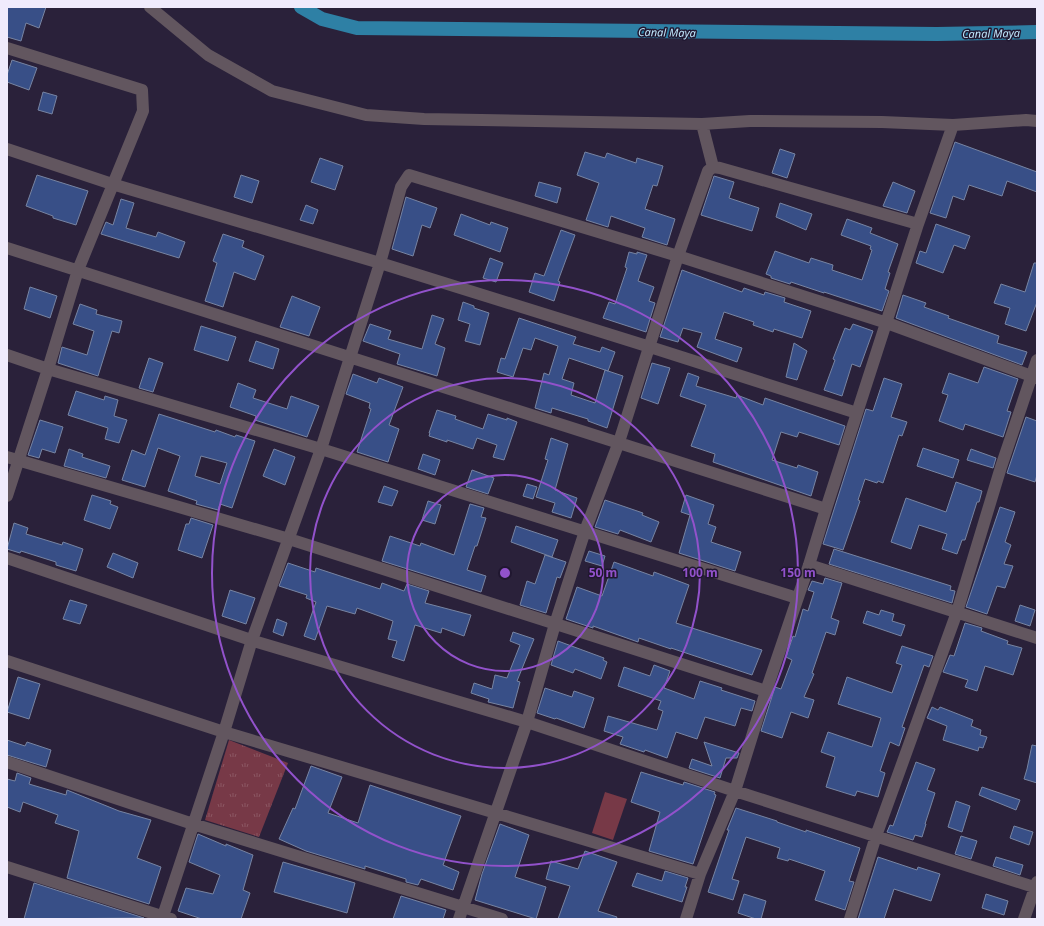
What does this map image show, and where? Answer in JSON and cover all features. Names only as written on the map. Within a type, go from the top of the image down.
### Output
[{"type":"street","points":[[150,7],[208,55],[272,91],[366,115],[432,119],[702,124],[750,121],[882,122],[953,125],[1026,120],[1037,121]]},
{"type":"street","points":[[7,48],[142,90],[142,111],[78,270],[48,369],[12,459],[7,496]]},
{"type":"street","points":[[702,124],[713,167]]},
{"type":"street","points":[[686,919],[700,874],[735,791],[766,691],[809,565],[918,224],[953,125]]},
{"type":"street","points":[[7,149],[112,184],[380,263],[857,413]]},
{"type":"street","points":[[459,919],[527,722],[555,624],[585,531],[619,442],[678,256],[708,171],[713,167],[720,168],[918,224]]},
{"type":"street","points":[[7,867],[165,918],[193,824],[224,732],[252,640],[321,449],[380,263],[401,186],[409,175],[678,256],[886,323],[1034,378]]},
{"type":"street","points":[[7,248],[826,509]]},
{"type":"street","points":[[7,355],[48,369],[321,449],[797,598]]},
{"type":"street","points":[[850,919],[876,836],[957,612],[1001,467],[1034,378],[1037,360]]},
{"type":"street","points":[[12,459],[289,539],[766,691]]},
{"type":"street","points":[[7,558],[252,640],[527,722],[735,791],[1036,886],[1024,919]]},
{"type":"street","points":[[809,565],[1037,638]]},
{"type":"street","points":[[7,661],[224,732],[700,874]]},
{"type":"street","points":[[7,762],[193,824],[464,906],[502,919]]},
{"type":"green space","points":[[229,740],[288,763],[259,837],[205,820]]},
{"type":"green space","points":[[605,792],[627,799],[613,840],[592,833]]},
{"type":"building","points":[[7,7],[46,7],[39,28],[26,23],[21,41],[7,37]]},
{"type":"building","points":[[12,60],[37,68],[29,90],[7,82],[7,75]]},
{"type":"building","points":[[43,92],[57,96],[52,114],[38,110]]},
{"type":"building","points":[[955,142],[1037,172],[1037,192],[1007,181],[1002,196],[969,185],[964,200],[953,196],[946,218],[930,213]]},
{"type":"building","points":[[780,149],[795,154],[787,178],[772,173]]},
{"type":"building","points":[[585,152],[605,158],[607,153],[636,163],[637,158],[663,166],[657,186],[653,185],[645,209],[675,219],[667,245],[642,237],[645,228],[611,216],[608,227],[586,220],[599,183],[577,175]]},
{"type":"building","points":[[320,158],[343,166],[335,190],[311,182]]},
{"type":"building","points":[[37,175],[88,191],[76,225],[53,218],[53,216],[26,206]]},
{"type":"building","points":[[241,175],[259,181],[252,203],[234,197]]},
{"type":"building","points":[[714,176],[734,182],[729,198],[759,208],[752,231],[701,215]]},
{"type":"building","points":[[539,182],[561,188],[557,203],[535,196]]},
{"type":"building","points":[[893,182],[915,191],[907,213],[883,206]]},
{"type":"building","points":[[406,197],[437,208],[430,228],[422,225],[413,256],[392,249]]},
{"type":"building","points":[[121,199],[134,203],[126,228],[156,237],[158,232],[185,242],[179,258],[101,234],[106,222],[113,225]]},
{"type":"building","points":[[780,203],[812,214],[806,230],[776,217]]},
{"type":"building","points":[[306,205],[318,210],[313,224],[300,220]]},
{"type":"building","points":[[461,214],[490,225],[491,222],[508,228],[500,252],[454,235]]},
{"type":"building","points":[[847,219],[872,228],[870,233],[898,244],[888,272],[890,273],[885,289],[889,291],[882,311],[791,282],[790,284],[771,278],[771,276],[766,274],[775,251],[809,263],[811,258],[833,265],[832,270],[862,280],[872,250],[870,249],[871,246],[841,235]]},
{"type":"building","points":[[936,224],[970,236],[965,249],[954,245],[943,273],[916,263],[920,251],[926,253]]},
{"type":"building","points":[[561,230],[575,235],[558,281],[560,282],[554,301],[529,292],[535,273],[544,276]]},
{"type":"building","points":[[223,234],[244,241],[242,247],[264,256],[255,280],[234,272],[223,307],[205,301],[217,263],[213,261]]},
{"type":"building","points":[[629,252],[637,254],[637,252],[647,255],[638,281],[654,287],[649,301],[655,303],[646,332],[603,318],[609,302],[615,304],[627,268],[625,267]]},
{"type":"building","points":[[490,258],[503,263],[496,282],[483,278]]},
{"type":"building","points":[[1034,263],[1037,263],[1037,302],[1026,331],[1005,324],[1010,308],[994,303],[1001,284],[1025,292]]},
{"type":"building","points":[[682,270],[742,292],[744,288],[764,295],[765,292],[785,298],[784,302],[811,311],[802,338],[774,329],[773,332],[753,325],[754,322],[724,312],[715,339],[742,348],[737,362],[697,347],[702,333],[683,328],[678,342],[660,337]]},
{"type":"building","points":[[30,287],[57,296],[50,318],[24,309]]},
{"type":"building","points":[[903,295],[926,303],[924,307],[949,316],[948,318],[999,336],[997,343],[1027,352],[1022,365],[896,318]]},
{"type":"building","points":[[292,296],[320,307],[309,336],[280,327]]},
{"type":"building","points":[[463,302],[474,306],[474,308],[489,313],[480,345],[465,341],[470,324],[458,320]]},
{"type":"building","points":[[80,304],[97,310],[96,314],[122,321],[119,333],[112,331],[98,376],[58,363],[62,347],[87,355],[94,331],[73,324]]},
{"type":"building","points":[[432,315],[444,319],[435,344],[445,348],[437,376],[397,364],[400,354],[363,341],[370,324],[391,331],[388,339],[422,349]]},
{"type":"building","points":[[519,318],[576,337],[573,344],[600,352],[602,347],[615,352],[608,371],[623,376],[607,428],[588,421],[588,419],[552,408],[551,413],[535,408],[544,373],[549,375],[558,346],[535,338],[531,350],[523,348],[513,377],[497,372],[501,358],[505,359]],"holes":[[[569,358],[605,370],[595,403],[571,395],[574,383],[562,379]]]},
{"type":"building","points":[[853,324],[873,331],[860,367],[852,364],[842,396],[824,390],[835,360],[833,359],[845,328],[850,330]]},
{"type":"building","points":[[201,326],[236,337],[228,361],[194,350]]},
{"type":"building","points":[[256,341],[279,349],[273,369],[249,361]]},
{"type":"building","points":[[794,343],[807,351],[797,380],[786,377]]},
{"type":"building","points":[[149,358],[163,363],[153,392],[139,388]]},
{"type":"building","points":[[652,363],[670,368],[658,404],[641,398]]},
{"type":"building","points":[[984,367],[1018,379],[1007,411],[1011,412],[1003,437],[965,424],[963,430],[939,421],[948,395],[942,393],[949,373],[978,383]]},
{"type":"building","points":[[688,373],[699,377],[696,386],[736,398],[737,395],[763,405],[765,398],[845,426],[839,445],[799,432],[797,437],[781,432],[772,460],[797,468],[798,465],[818,472],[811,496],[713,462],[715,454],[691,446],[706,405],[680,396]]},
{"type":"building","points":[[353,374],[377,383],[379,378],[403,387],[389,425],[399,429],[388,462],[357,452],[371,409],[369,408],[370,403],[346,394]]},
{"type":"building","points":[[884,378],[902,384],[891,417],[907,422],[902,436],[899,435],[883,483],[878,481],[877,483],[865,479],[858,500],[860,501],[843,550],[823,544],[866,409],[873,411]]},
{"type":"building","points":[[238,383],[256,390],[253,398],[287,409],[291,396],[319,406],[307,437],[255,420],[256,416],[230,407]]},
{"type":"building","points":[[76,391],[104,400],[105,396],[118,400],[114,416],[127,420],[119,443],[105,439],[108,428],[68,415]]},
{"type":"building","points":[[437,410],[456,416],[455,419],[483,429],[488,414],[517,422],[504,460],[493,457],[497,445],[477,438],[473,449],[447,440],[447,442],[429,436]]},
{"type":"building","points":[[159,414],[215,432],[216,430],[235,437],[236,435],[255,441],[232,508],[220,504],[218,510],[196,504],[197,501],[168,491],[180,456],[158,448],[145,487],[122,480],[132,450],[145,455]],"holes":[[[201,456],[227,463],[220,484],[195,476]]]},
{"type":"building","points":[[1026,417],[1037,421],[1037,475],[1035,482],[1007,473]]},
{"type":"building","points":[[40,420],[63,427],[55,453],[42,449],[39,458],[28,455]]},
{"type":"building","points":[[551,438],[568,444],[555,490],[577,498],[571,518],[552,512],[555,503],[536,497],[548,460],[545,459]]},
{"type":"building","points":[[923,448],[959,460],[953,478],[917,466]]},
{"type":"building","points":[[69,449],[83,454],[82,457],[110,466],[106,478],[64,466]]},
{"type":"building","points":[[274,449],[295,457],[285,485],[263,476]]},
{"type":"building","points":[[971,449],[996,458],[993,468],[967,460]]},
{"type":"building","points":[[423,454],[440,460],[435,475],[418,469]]},
{"type":"building","points":[[472,470],[494,478],[488,494],[466,487]]},
{"type":"building","points":[[956,482],[982,491],[965,540],[962,540],[957,554],[942,549],[947,534],[919,525],[911,549],[891,542],[906,498],[946,512]]},
{"type":"building","points":[[527,484],[537,487],[533,499],[523,496]]},
{"type":"building","points":[[384,486],[398,491],[392,506],[378,502]]},
{"type":"building","points":[[92,495],[111,501],[110,504],[118,507],[110,529],[84,520]]},
{"type":"building","points":[[686,495],[714,505],[708,524],[716,527],[711,542],[741,552],[735,571],[679,553],[690,515],[681,512]]},
{"type":"building","points":[[605,500],[643,513],[642,515],[659,522],[651,542],[620,530],[618,534],[595,527]]},
{"type":"building","points":[[428,501],[441,505],[435,524],[422,520]]},
{"type":"building","points":[[470,504],[484,508],[481,517],[486,518],[467,570],[486,576],[481,592],[382,561],[390,536],[420,546],[421,543],[454,555]]},
{"type":"building","points":[[1000,507],[1015,512],[1005,542],[1011,545],[1004,564],[1013,566],[1005,588],[997,586],[987,614],[966,607]]},
{"type":"building","points":[[191,518],[213,525],[202,558],[178,550],[186,524],[189,524]]},
{"type":"building","points":[[14,523],[28,528],[26,534],[62,545],[63,542],[83,549],[76,571],[56,565],[56,562],[21,551],[20,553],[7,549]]},
{"type":"building","points":[[516,526],[558,540],[552,557],[511,542]]},
{"type":"building","points":[[834,549],[951,586],[950,590],[955,591],[952,603],[829,564]]},
{"type":"building","points":[[589,551],[605,556],[602,566],[585,561]]},
{"type":"building","points":[[113,553],[138,563],[133,578],[107,567]]},
{"type":"building","points":[[545,555],[566,562],[560,578],[557,577],[546,613],[520,605],[527,581],[535,584]]},
{"type":"building","points":[[614,562],[653,576],[654,572],[689,585],[676,623],[762,650],[752,675],[639,638],[638,642],[593,626],[593,628],[566,619],[577,587],[602,596]]},
{"type":"building","points":[[288,563],[315,572],[316,568],[380,589],[382,583],[404,591],[407,584],[429,591],[425,603],[471,615],[464,636],[442,628],[441,633],[415,625],[404,661],[392,657],[397,641],[388,639],[393,621],[357,608],[355,614],[327,606],[315,640],[304,636],[316,602],[306,598],[307,595],[279,586]]},
{"type":"building","points":[[825,578],[842,583],[831,618],[839,621],[835,635],[826,632],[812,673],[814,674],[804,697],[814,700],[808,718],[791,712],[782,738],[761,731],[775,687],[781,689],[792,660],[786,657],[793,636],[795,637],[803,609],[808,611],[814,592],[808,590],[812,581],[823,584]]},
{"type":"building","points":[[230,590],[255,598],[246,624],[222,616]]},
{"type":"building","points":[[70,600],[87,605],[80,624],[63,619]]},
{"type":"building","points":[[1020,605],[1035,610],[1030,626],[1015,621]]},
{"type":"building","points":[[881,610],[894,614],[892,621],[905,625],[901,636],[863,623],[867,611],[879,615]]},
{"type":"building","points":[[277,619],[287,623],[283,636],[273,632]]},
{"type":"building","points":[[965,623],[982,628],[981,631],[1008,641],[1007,644],[1022,648],[1013,675],[985,666],[977,691],[965,687],[968,680],[943,672],[950,655],[954,656]]},
{"type":"building","points":[[513,632],[534,639],[517,681],[520,682],[513,708],[488,702],[489,699],[471,693],[474,683],[492,689],[495,675],[507,678],[520,645],[510,641]]},
{"type":"building","points":[[558,641],[604,658],[603,660],[607,662],[601,679],[575,669],[573,673],[551,665]]},
{"type":"building","points":[[902,646],[933,656],[929,667],[924,665],[902,727],[905,728],[899,746],[890,742],[880,771],[885,773],[878,797],[857,791],[855,796],[826,787],[835,757],[821,752],[828,732],[872,747],[881,718],[838,704],[847,677],[892,693],[902,665],[896,663]]},
{"type":"building","points":[[654,665],[670,671],[664,688],[694,699],[700,681],[722,688],[721,690],[755,701],[752,711],[741,708],[735,726],[705,717],[697,739],[676,732],[667,758],[645,750],[644,752],[620,744],[623,737],[604,731],[608,716],[657,730],[663,711],[658,709],[661,701],[618,686],[624,667],[650,676]]},
{"type":"building","points":[[18,677],[40,684],[29,719],[7,712]]},
{"type":"building","points":[[545,688],[572,697],[574,691],[594,698],[584,728],[537,713]]},
{"type":"building","points":[[932,707],[938,710],[940,707],[973,720],[971,726],[981,730],[980,735],[987,737],[983,748],[979,747],[978,751],[943,740],[947,726],[927,718]]},
{"type":"building","points":[[7,740],[25,746],[27,742],[51,750],[46,767],[7,755]]},
{"type":"building","points":[[704,742],[739,753],[737,758],[726,758],[720,778],[689,768],[692,759],[712,766]]},
{"type":"building","points":[[1032,745],[1037,746],[1037,783],[1024,779]]},
{"type":"building","points":[[916,762],[935,769],[927,790],[935,793],[922,837],[915,835],[913,840],[887,832],[890,825],[893,826]]},
{"type":"building","points":[[311,766],[342,777],[328,813],[358,823],[370,785],[461,816],[443,865],[459,872],[453,890],[421,879],[418,885],[406,882],[406,879],[365,866],[365,869],[306,851],[279,839],[293,808],[295,809]]},
{"type":"building","points":[[641,772],[683,785],[684,782],[715,792],[714,794],[716,795],[693,864],[649,851],[660,812],[631,802]]},
{"type":"building","points":[[17,773],[31,778],[29,784],[66,795],[67,790],[119,811],[151,820],[137,858],[161,867],[149,904],[67,878],[79,831],[55,823],[58,815],[23,802],[20,812],[7,807],[7,779],[15,781]]},
{"type":"building","points":[[982,787],[1020,800],[1016,810],[979,795]]},
{"type":"building","points":[[956,801],[970,806],[962,832],[948,827]]},
{"type":"building","points":[[736,808],[806,832],[806,830],[860,848],[849,881],[854,882],[845,910],[815,900],[825,871],[789,859],[788,861],[777,858],[780,848],[746,837],[732,879],[739,881],[733,900],[708,892],[729,830],[727,830]]},
{"type":"building","points":[[500,824],[529,835],[515,877],[546,887],[536,919],[475,900],[482,874]]},
{"type":"building","points":[[1014,826],[1033,832],[1029,845],[1010,838]]},
{"type":"building","points":[[198,834],[226,846],[226,844],[253,855],[243,890],[250,893],[241,919],[202,919],[178,911],[186,888],[213,894],[220,875],[189,862]]},
{"type":"building","points":[[961,836],[977,841],[971,859],[955,854]]},
{"type":"building","points":[[585,851],[617,862],[598,911],[617,917],[616,919],[558,919],[570,886],[546,879],[551,861],[578,869]]},
{"type":"building","points":[[878,857],[917,870],[918,867],[940,874],[931,901],[894,889],[884,919],[858,919]]},
{"type":"building","points":[[996,857],[1023,865],[1020,875],[993,866]]},
{"type":"building","points":[[283,862],[355,883],[347,913],[274,892]]},
{"type":"building","points":[[665,871],[688,878],[685,887],[687,887],[682,902],[632,886],[637,873],[662,881]]},
{"type":"building","points":[[34,883],[144,918],[24,919]]},
{"type":"building","points":[[744,894],[766,901],[761,919],[756,919],[738,913]]},
{"type":"building","points":[[986,894],[1008,901],[1004,915],[982,908]]},
{"type":"building","points":[[401,896],[446,910],[443,919],[393,919]]},
{"type":"waterway","name":"Canal Maya","points":[[301,7],[322,19],[357,28],[937,34],[1037,32]]}]
